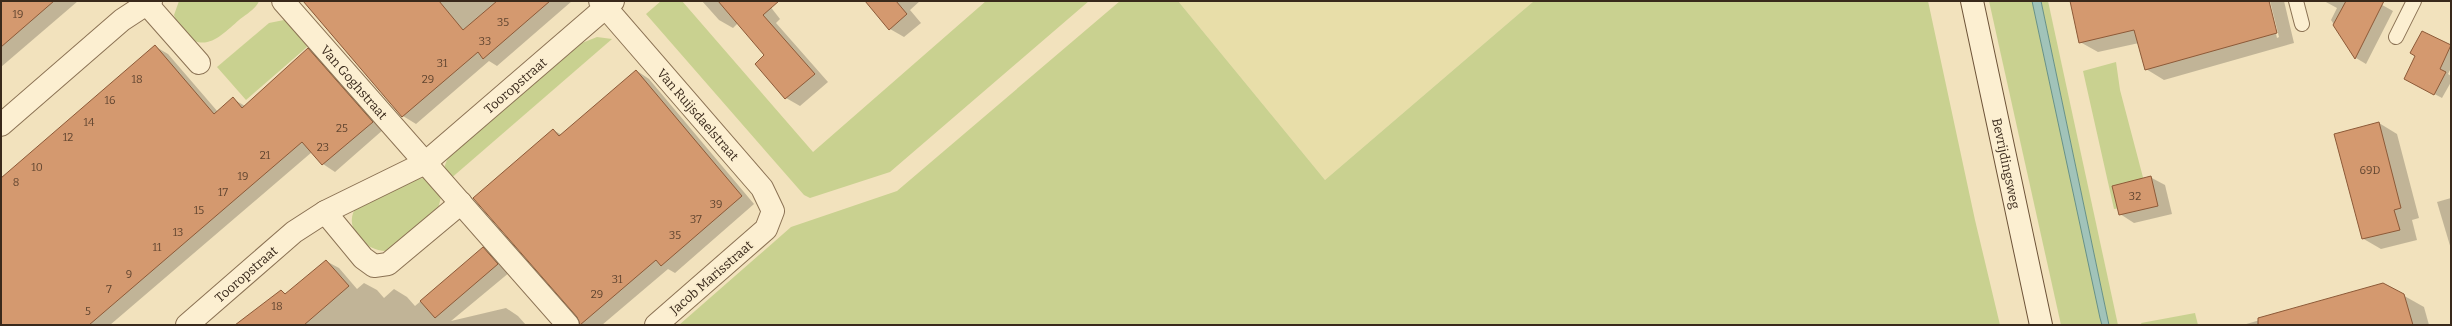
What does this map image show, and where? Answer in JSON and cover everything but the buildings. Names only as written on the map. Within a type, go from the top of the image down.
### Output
[{"type":"street","name":"Van Goghstraat","points":[[283,1],[425,163]]},
{"type":"street","name":"Bevrijdingsweg","points":[[1972,1],[2041,325]]},
{"type":"street","points":[[1,125],[122,20],[149,2],[199,63]]},
{"type":"street","name":"Tooropstraat","points":[[188,325],[294,232],[325,212],[425,163],[606,3]]},
{"type":"street","name":"Van Ruijsdaelstraat","points":[[606,3],[762,188],[773,211],[766,229]]},
{"type":"street","points":[[425,163],[568,325]]},
{"type":"street","points":[[325,212],[363,258],[374,266],[388,264],[461,203]]},
{"type":"street","name":"Jacob Marisstraat","points":[[656,325],[766,229]]},
{"type":"lane","points":[[2296,1],[2302,24]]},
{"type":"lane","points":[[2396,37],[2414,1]]},
{"type":"shaded area","points":[[1178,1],[1534,1],[1325,180]]},
{"type":"green space","points":[[179,1],[259,1],[253,9],[214,40],[201,42],[194,40],[187,35],[176,21],[174,15]]},
{"type":"green space","points":[[661,1],[682,1],[813,152],[986,1],[1089,1],[890,172],[810,198],[804,195],[646,14]]},
{"type":"green space","points":[[1120,1],[1178,1],[1325,180],[1534,1],[1928,1],[1975,220],[2000,325],[679,325],[791,227],[897,191]]},
{"type":"green space","points":[[1989,1],[2032,1],[2102,325],[2061,325]]},
{"type":"green space","points":[[2041,1],[2048,1],[2118,325],[2109,325]]},
{"type":"green space","points":[[284,20],[299,30],[307,47],[246,100],[217,67],[269,23]]},
{"type":"green space","points":[[597,37],[612,39],[449,180],[444,168],[448,157],[582,43]]},
{"type":"green space","points":[[2116,62],[2120,90],[2150,204],[2114,209],[2083,71]]},
{"type":"green space","points":[[424,178],[432,181],[441,197],[438,209],[387,251],[372,248],[359,238],[352,224],[352,217],[355,209],[415,179]]},
{"type":"green space","points":[[2195,313],[2198,325],[2142,325],[2141,323]]},
{"type":"water","points":[[2032,1],[2041,1],[2109,325],[2102,325],[2100,318]]}]
